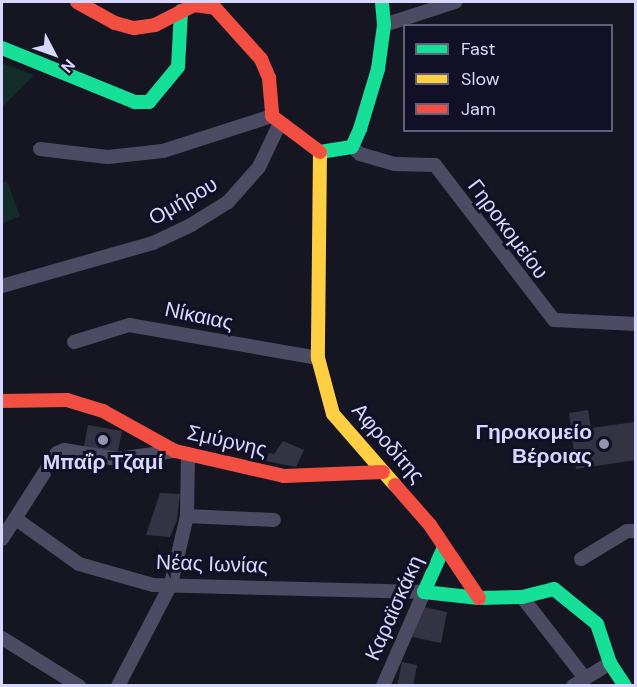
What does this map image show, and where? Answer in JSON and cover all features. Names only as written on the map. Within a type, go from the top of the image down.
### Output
[{"type":"street","name":"Ομήρου","points":[[2,286],[153,243],[191,225],[228,202],[259,167],[276,121],[269,78],[261,59],[215,8],[194,5],[155,25],[134,28],[115,23],[77,2]]},
{"type":"street","points":[[221,2],[226,18]]},
{"type":"street","points":[[40,149],[108,157],[163,151],[276,121],[312,142],[320,152],[352,147],[378,69],[384,26],[382,2]]},
{"type":"street","points":[[384,26],[455,2]]},
{"type":"street","points":[[2,48],[50,64],[135,102],[149,102],[178,67],[181,11]]},
{"type":"street","name":"Γηροκομείου","points":[[352,147],[360,154],[395,164],[435,165],[554,320],[636,324]]},
{"type":"street","name":"Αφροδίτης","points":[[320,152],[318,358],[333,414],[414,505],[479,598]]},
{"type":"street","name":"Νίκαιας","points":[[74,342],[129,325],[318,358]]},
{"type":"street","name":"Σμύρνης","points":[[2,402],[67,400],[103,411],[182,453],[284,476],[383,472]]},
{"type":"street","points":[[2,539],[57,453],[64,450],[117,459],[182,453],[189,485],[187,516],[171,584],[118,686]]},
{"type":"street","points":[[187,516],[274,520]]},
{"type":"street","name":"Νέας Ιωνίας","points":[[16,519],[79,564],[153,585],[424,592]]},
{"type":"street","points":[[581,559],[627,531],[636,531]]},
{"type":"street","name":"Καραϊσκάκη","points":[[383,686],[444,547]]},
{"type":"street","points":[[424,592],[479,598],[522,597],[554,589],[588,613],[607,645],[610,663],[625,686]]},
{"type":"street","points":[[522,597],[578,681],[610,663]]},
{"type":"street","points":[[2,638],[79,686]]},
{"type":"green space","points":[[2,63],[34,75],[2,107]]},
{"type":"green space","points":[[7,181],[20,216],[2,224],[2,183]]},
{"type":"building","name":"Γηροκομείο Βέροιας","points":[[588,410],[591,428],[634,422],[636,460],[576,469],[569,413]]},
{"type":"building","name":"Μπαΐρ Τζαμί","points":[[88,425],[122,431],[117,456],[83,450]]},
{"type":"building","points":[[283,441],[304,450],[296,467],[266,461],[269,453],[274,454]]},
{"type":"building","points":[[160,493],[180,494],[177,520],[170,537],[146,535]]},
{"type":"building","points":[[424,607],[447,612],[441,643],[412,637]]},
{"type":"building","points":[[402,662],[417,665],[413,686],[397,686]]},
{"type":"traffic: fast","points":[[320,152],[352,147],[360,129],[378,69],[384,25],[382,2]]},
{"type":"traffic: fast","points":[[2,48],[135,102],[149,102],[178,67],[181,11]]},
{"type":"traffic: fast","points":[[444,547],[424,592],[479,598],[522,597],[554,589],[597,624],[610,663],[625,686]]},
{"type":"traffic: slow","points":[[320,152],[318,358],[333,414],[395,485]]},
{"type":"traffic: jam","points":[[77,2],[115,23],[134,28],[155,25],[194,5],[215,8],[261,59],[269,78],[272,116],[320,152]]},
{"type":"traffic: jam","points":[[2,401],[67,400],[103,411],[175,451],[284,476],[383,472]]},
{"type":"traffic: jam","points":[[395,485],[430,525],[479,598]]},
{"type":"place","name":"Μπαΐρ Τζαμί","points":[[103,440]]},
{"type":"place","name":"Γηροκομείο Βέροιας","points":[[604,444]]}]
